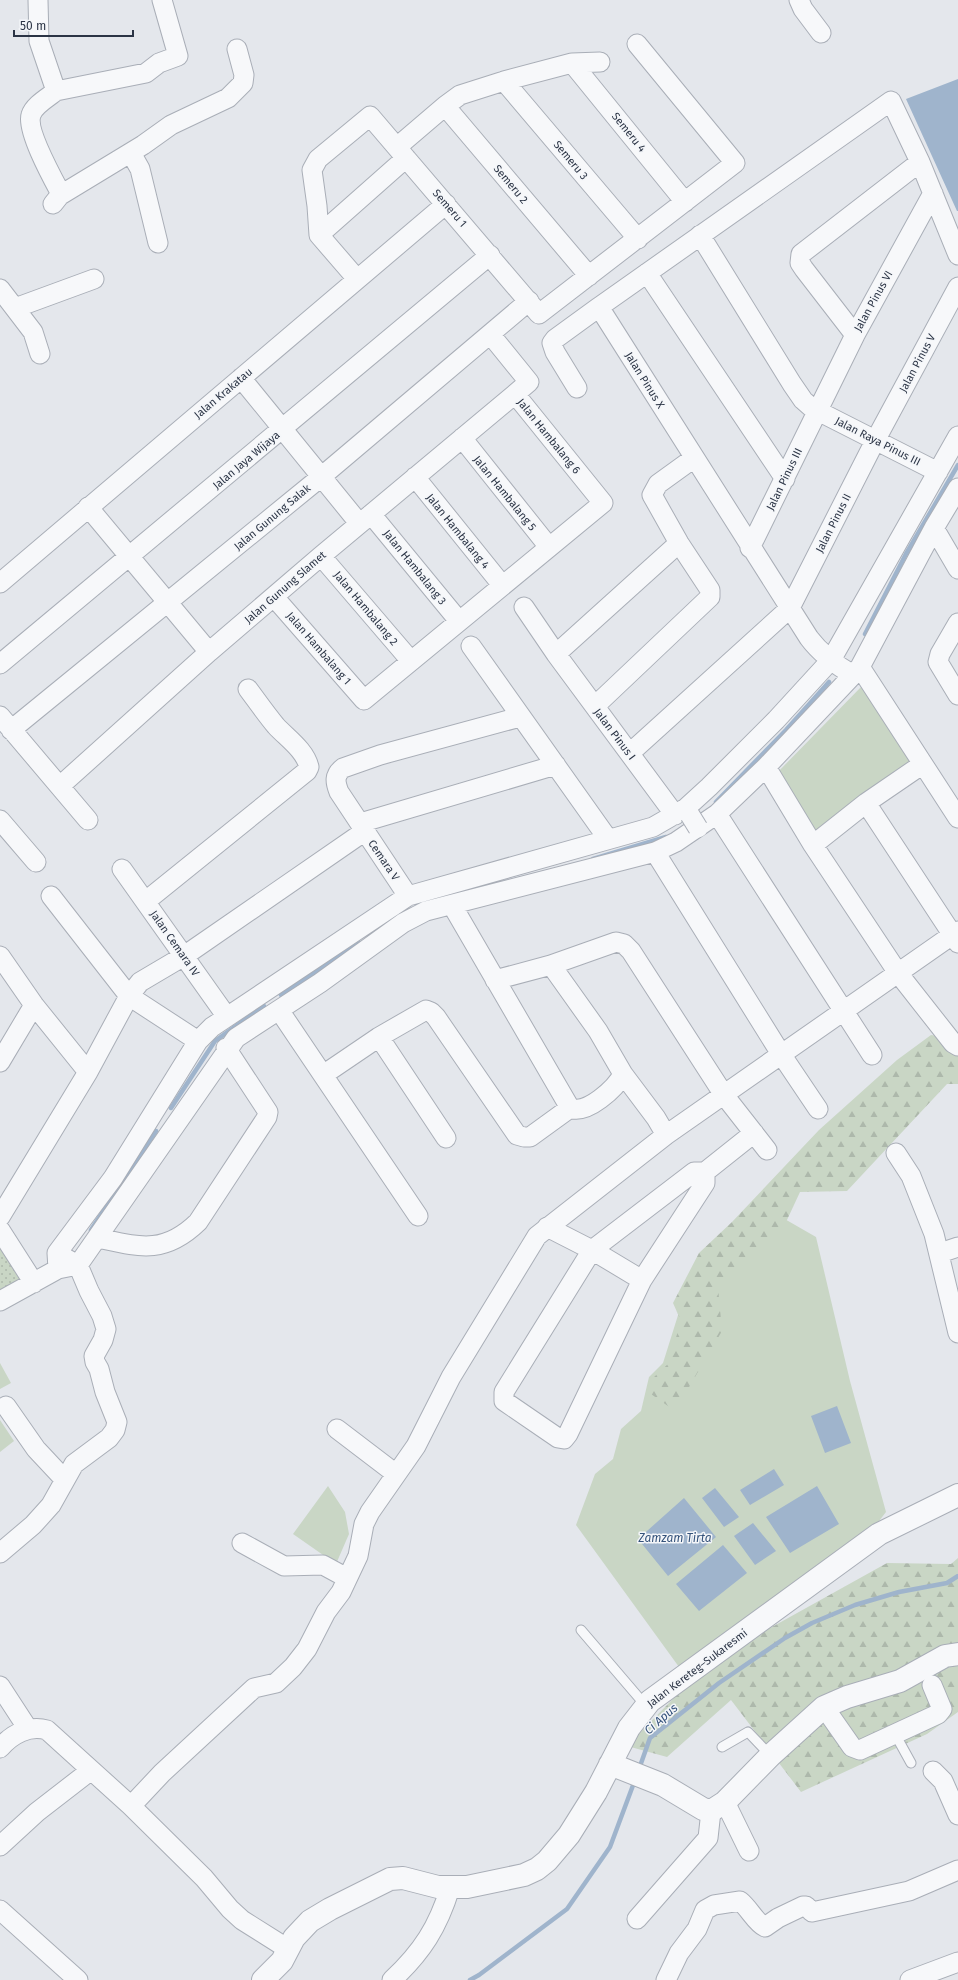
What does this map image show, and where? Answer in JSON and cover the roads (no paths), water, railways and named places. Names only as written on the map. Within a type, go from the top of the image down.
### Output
[{"type":"street","points":[[38,0],[39,41],[56,91]]},
{"type":"street","points":[[162,0],[178,56],[159,63],[146,73],[56,91],[35,109],[31,116],[32,127],[46,167],[61,194],[56,200],[171,125],[209,109],[228,98],[243,83],[244,75],[237,49]]},
{"type":"street","points":[[799,0],[803,9],[821,33]]},
{"type":"street","points":[[589,276],[735,163],[637,44]]},
{"type":"street","points":[[357,279],[319,235],[453,101],[504,80],[572,63],[600,62]]},
{"type":"street","name":"Semeru 4","points":[[572,63],[685,202]]},
{"type":"street","name":"Semeru 3","points":[[504,80],[638,239]]},
{"type":"street","name":"Semeru 2","points":[[453,101],[589,276]]},
{"type":"street","points":[[577,388],[555,352],[552,343],[555,339],[891,101],[920,162],[958,255]]},
{"type":"street","name":"Semeru 1","points":[[319,235],[317,206],[312,182],[312,170],[314,164],[370,116],[539,314],[589,276]]},
{"type":"street","points":[[131,152],[140,169],[158,243]]},
{"type":"street","points":[[855,335],[800,263],[801,254],[920,162]]},
{"type":"street","name":"Jalan Pinus VI","points":[[817,410],[855,335],[932,193]]},
{"type":"street","name":"Jalan Krakatau","points":[[0,583],[446,204]]},
{"type":"street","name":"Jalan Raya Pinus III","points":[[700,235],[792,384],[808,404],[938,472]]},
{"type":"street","name":"Jalan Jaya Wijaya","points":[[0,664],[490,255]]},
{"type":"street","points":[[647,273],[785,479]]},
{"type":"street","points":[[15,308],[94,279]]},
{"type":"street","name":"Jalan Pinus V","points":[[876,439],[958,288]]},
{"type":"street","points":[[0,289],[33,332],[40,354]]},
{"type":"street","name":"Jalan Gunung Salak","points":[[6,723],[168,603],[529,301]]},
{"type":"street","name":"Jalan Pinus X","points":[[599,307],[750,548],[815,646],[846,668],[922,764],[958,818]]},
{"type":"street","name":"Jalan Hambalang 6","points":[[490,334],[529,382],[515,394],[603,503],[549,547]]},
{"type":"street","name":"Jalan Hambalang 3","points":[[241,378],[320,477],[365,518],[459,621]]},
{"type":"street","name":"Jalan Gunung Slamet","points":[[60,786],[209,652],[365,518],[515,394]]},
{"type":"street","name":"Jalan Pinus III","points":[[750,548],[785,479],[817,410]]},
{"type":"street","points":[[0,1301],[34,1283],[57,1261],[112,1178],[236,1038],[403,924],[426,911],[654,852],[676,842],[690,818],[776,720],[846,668],[938,472],[958,436]]},
{"type":"street","name":"Jalan Hambalang 5","points":[[462,438],[549,547]]},
{"type":"street","name":"Jalan Pinus II","points":[[790,608],[876,439]]},
{"type":"street","points":[[594,706],[710,597],[710,590],[679,543],[652,495],[658,484],[694,458]]},
{"type":"street","name":"Jalan Hambalang 4","points":[[415,477],[502,585]]},
{"type":"street","points":[[78,1265],[98,1238],[165,1117],[198,1041],[212,1027],[408,896],[527,864],[653,827],[690,818],[717,814],[766,767],[846,668],[958,488]]},
{"type":"street","points":[[88,507],[209,652]]},
{"type":"street","points":[[934,528],[958,569]]},
{"type":"street","points":[[556,654],[679,543]]},
{"type":"street","points":[[411,661],[549,547]]},
{"type":"street","name":"Jalan Hambalang 2","points":[[321,556],[411,661]]},
{"type":"street","name":"Jalan Hambalang 1","points":[[274,597],[364,700],[411,661]]},
{"type":"street","name":"Jalan Pinus I","points":[[524,606],[556,654],[630,753],[690,818]]},
{"type":"street","points":[[630,753],[790,608]]},
{"type":"street","points":[[958,624],[940,654],[938,662],[958,695]]},
{"type":"street","points":[[471,646],[608,839]]},
{"type":"street","points":[[146,901],[307,771],[309,767],[308,761],[277,726],[248,689]]},
{"type":"street","name":"Cemara V","points":[[408,896],[339,792],[336,777],[343,768],[380,755],[520,716]]},
{"type":"street","points":[[6,723],[88,820]]},
{"type":"street","points":[[813,845],[866,803],[922,764]]},
{"type":"street","points":[[0,1217],[88,1072],[129,996],[140,982],[184,956],[362,827],[556,765]]},
{"type":"street","points":[[766,767],[813,845],[898,973],[953,1043],[958,1046]]},
{"type":"street","points":[[130,1806],[162,1772],[254,1688],[276,1683],[293,1667],[341,1592],[358,1556],[364,1524],[416,1446],[451,1377],[494,1304],[537,1236],[661,1127],[724,1095],[898,973],[956,936],[866,803]]},
{"type":"street","points":[[717,814],[872,1056]]},
{"type":"street","points":[[0,820],[36,862]]},
{"type":"street","points":[[654,852],[781,1054],[818,1109]]},
{"type":"street","name":"Jalan Cemara IV","points":[[122,868],[227,1017]]},
{"type":"street","points":[[51,896],[129,996],[198,1041]]},
{"type":"street","points":[[452,905],[570,1108]]},
{"type":"street","points":[[495,980],[551,965],[616,942],[624,944],[724,1095],[767,1150]]},
{"type":"street","points":[[0,956],[34,1005],[88,1072]]},
{"type":"street","points":[[551,965],[598,1031],[623,1074],[661,1127]]},
{"type":"street","points":[[0,1062],[34,1005]]},
{"type":"street","points":[[279,1010],[418,1216]]},
{"type":"street","points":[[323,1075],[378,1037],[426,1010],[431,1012],[517,1135],[524,1137],[530,1136],[570,1108],[580,1109],[603,1097],[619,1082],[623,1074]]},
{"type":"street","points":[[378,1037],[446,1138]]},
{"type":"street","points":[[98,1238],[140,1247],[155,1246],[182,1235],[198,1222],[263,1124],[268,1112],[226,1048]]},
{"type":"street","points":[[705,1172],[704,1183],[642,1280],[568,1434],[564,1439],[558,1438],[504,1401],[504,1392],[592,1250],[694,1172],[705,1172],[754,1133]]},
{"type":"street","points":[[896,1153],[910,1176],[940,1253],[958,1332]]},
{"type":"street","points":[[547,1227],[592,1250],[642,1280]]},
{"type":"street","points":[[0,1230],[34,1283]]},
{"type":"street","points":[[940,1253],[958,1247]]},
{"type":"street","points":[[57,1261],[78,1265]]},
{"type":"street","points":[[0,1553],[33,1525],[51,1505],[74,1464],[109,1438],[115,1430],[117,1422],[105,1392],[100,1369],[95,1362],[94,1356],[103,1340],[106,1329],[102,1316],[88,1291],[78,1265]]},
{"type":"street","points":[[6,1406],[36,1449],[64,1480]]},
{"type":"street","points":[[337,1429],[396,1474]]},
{"type":"street","name":"Jalan Kereteg–Sukaresmi","points":[[263,1980],[278,1966],[302,1929],[315,1918],[390,1879],[403,1878],[430,1886],[450,1888],[484,1885],[524,1875],[537,1869],[547,1861],[569,1835],[615,1766],[629,1728],[646,1706],[880,1534],[958,1495]]},
{"type":"street","points":[[242,1543],[284,1566],[323,1565],[347,1578]]},
{"type":"street","points":[[637,1919],[708,1838],[718,1806],[824,1707],[847,1696],[900,1681],[945,1656],[958,1654]]},
{"type":"street","points":[[824,1707],[856,1750],[860,1750],[938,1714],[942,1709],[932,1685]]},
{"type":"street","points":[[0,1686],[28,1729]]},
{"type":"street","points":[[0,1748],[18,1734],[28,1729],[38,1727],[47,1730],[130,1806],[204,1878],[230,1909],[242,1920],[288,1949]]},
{"type":"street","points":[[615,1766],[663,1785],[703,1809],[718,1806]]},
{"type":"street","points":[[0,1846],[37,1812],[90,1771]]},
{"type":"street","points":[[933,1771],[943,1781],[958,1815]]},
{"type":"street","points":[[718,1806],[749,1851]]},
{"type":"street","points":[[666,1980],[679,1953],[697,1928],[703,1913],[714,1905],[740,1901],[748,1907],[756,1919],[765,1927],[778,1918],[803,1906],[806,1906],[812,1912],[888,1896],[909,1891],[958,1870]]},
{"type":"street","points":[[392,1980],[423,1947],[437,1925],[450,1888]]},
{"type":"street","points":[[1,1914],[78,1980]]},
{"type":"street","points":[[910,1980],[958,1962]]},
{"type":"lane","points":[[581,1630],[646,1706]]},
{"type":"lane","points":[[722,1747],[748,1732],[771,1755]]},
{"type":"lane","points":[[894,1734],[911,1762]]},
{"type":"water","points":[[958,79],[958,211],[957,211],[906,99]]},
{"type":"water","points":[[837,1406],[851,1443],[825,1453],[811,1416]]},
{"type":"water","points":[[774,1469],[784,1485],[750,1505],[740,1490]]},
{"type":"water","points":[[817,1486],[839,1524],[790,1553],[766,1517]]},
{"type":"water","points":[[715,1488],[739,1517],[724,1527],[702,1498]]},
{"type":"water","name":"Zamzam Tirta","points":[[684,1498],[716,1537],[668,1576],[638,1539]]},
{"type":"water","points":[[753,1523],[776,1551],[755,1565],[734,1536]]},
{"type":"water","points":[[723,1545],[747,1573],[699,1611],[676,1584]]},
{"type":"waterway","points":[[865,634],[906,554],[958,465]]},
{"type":"waterway","points":[[716,802],[786,730],[829,682]]},
{"type":"waterway","points":[[593,859],[666,837]]},
{"type":"waterway","points":[[281,995],[360,943]]},
{"type":"waterway","points":[[171,1108],[215,1041],[264,1006]]},
{"type":"waterway","points":[[91,1230],[156,1131]]},
{"type":"waterway","name":"Ci Apus","points":[[639,1769],[650,1738],[719,1683],[785,1638],[812,1623],[855,1605],[899,1592],[947,1583],[958,1576]]},
{"type":"waterway","name":"Ci Apus","points":[[470,1980],[479,1975],[567,1909],[610,1847],[635,1780]]}]
